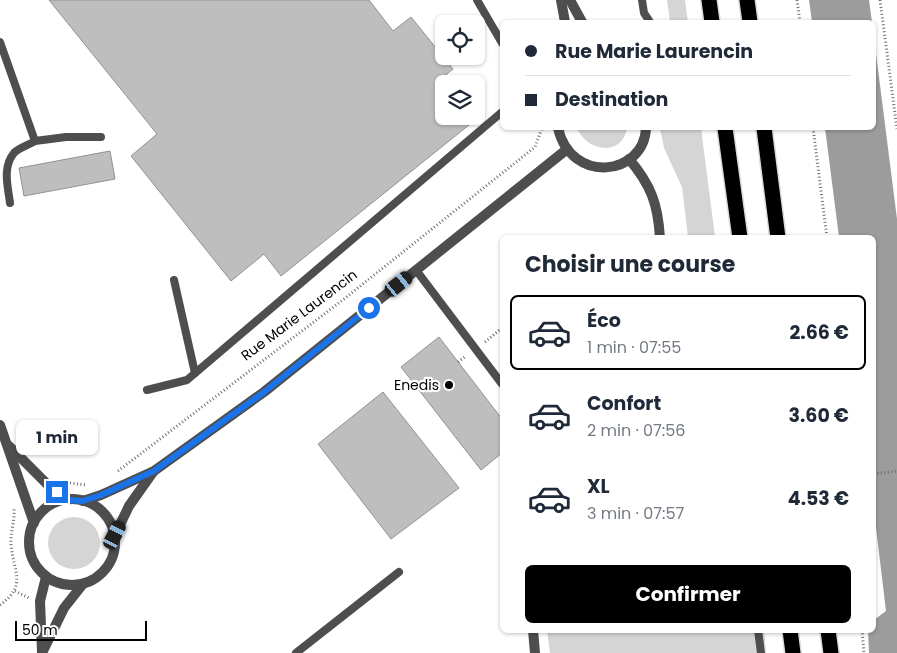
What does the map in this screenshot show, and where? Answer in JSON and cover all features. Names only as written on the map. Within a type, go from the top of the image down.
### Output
[{"type":"highway","points":[[709,0],[712,20]]},
{"type":"highway","points":[[747,0],[750,20]]},
{"type":"highway","points":[[725,130],[740,235]]},
{"type":"highway","points":[[764,130],[778,235]]},
{"type":"highway","points":[[790,633],[793,653]]},
{"type":"highway","points":[[828,633],[831,653]]},
{"type":"street","points":[[561,0],[565,20]]},
{"type":"street","points":[[570,0],[581,20]]},
{"type":"street","points":[[559,130],[566,150],[580,162],[596,168],[613,167],[629,159],[640,147],[645,130]]},
{"type":"street","points":[[83,501],[154,471],[264,392],[566,150]]},
{"type":"street","points":[[629,159],[643,175],[655,199],[660,235]]},
{"type":"street","points":[[0,425],[34,523]]},
{"type":"street","points":[[7,444],[47,484],[68,500]]},
{"type":"street","points":[[115,535],[129,506],[154,471]]},
{"type":"street","points":[[68,500],[83,501],[94,505],[104,513],[111,523],[115,535],[115,551],[108,566],[98,577],[83,584],[70,585],[58,583],[46,576],[36,566],[30,552],[30,537],[34,523],[42,512],[54,503],[68,500]]},
{"type":"street","points":[[42,653],[40,601],[46,576]]},
{"type":"street","points":[[42,653],[64,608],[83,584]]},
{"type":"street","points":[[533,633],[535,653]]},
{"type":"lane","points":[[477,0],[500,39]]},
{"type":"lane","points":[[642,0],[644,13],[649,20]]},
{"type":"lane","points":[[0,42],[35,142]]},
{"type":"lane","points":[[146,390],[187,380],[500,114]]},
{"type":"lane","points":[[10,203],[6,178],[8,166],[14,152],[35,142],[66,137],[101,137]]},
{"type":"lane","points":[[416,270],[500,381]]},
{"type":"lane","points":[[174,280],[195,373]]},
{"type":"lane","points":[[296,653],[399,572]]},
{"type":"lane","points":[[758,633],[761,653]]},
{"type":"path","points":[[797,0],[800,20]]},
{"type":"path","points":[[880,0],[897,129]]},
{"type":"path","name":"Rue Marie Laurencin","points":[[114,475],[344,299],[535,148],[541,130]]},
{"type":"path","points":[[813,130],[827,235]]},
{"type":"path","points":[[876,474],[897,471]]},
{"type":"path","points":[[65,483],[91,486]]},
{"type":"path","points":[[0,605],[15,591],[18,580],[11,543],[13,505]]},
{"type":"path","points":[[15,591],[34,600]]},
{"type":"path","points":[[862,633],[864,653]]},
{"type":"shaded area","points":[[667,0],[685,0],[688,20],[670,20]]},
{"type":"shaded area","points":[[809,0],[869,0],[872,20],[812,20]]},
{"type":"shaded area","points":[[876,54],[897,219],[897,653],[869,653],[868,633],[876,633],[876,618],[886,611],[876,528],[876,235],[839,235],[825,130],[876,130]]},
{"type":"shaded area","points":[[578,130],[626,130],[624,137],[618,144],[612,147],[596,146],[582,136]]},
{"type":"shaded area","points":[[660,130],[701,130],[715,235],[688,235],[682,187],[664,148]]},
{"type":"shaded area","points":[[74,517],[84,519],[92,525],[98,533],[100,543],[98,553],[92,561],[84,567],[74,569],[64,567],[56,561],[50,553],[48,543],[50,533],[56,525],[64,519]]},
{"type":"shaded area","points":[[547,633],[764,633],[766,653],[550,653]]},
{"type":"building","points":[[49,0],[369,0],[393,31],[411,17],[435,47],[435,65],[450,65],[453,69],[446,75],[435,75],[435,125],[469,125],[281,276],[264,254],[231,281],[131,156],[157,134]]},
{"type":"building","points":[[110,151],[115,179],[24,196],[19,168]]},
{"type":"building","points":[[439,337],[500,416],[500,455],[481,470],[401,367]]},
{"type":"building","points":[[383,392],[459,488],[391,539],[318,444]]},
{"type":"place","name":"Enedis","points":[[449,385]]},
{"type":"route","points":[[57,492],[68,500],[83,501],[154,471],[264,392],[369,308]]}]
